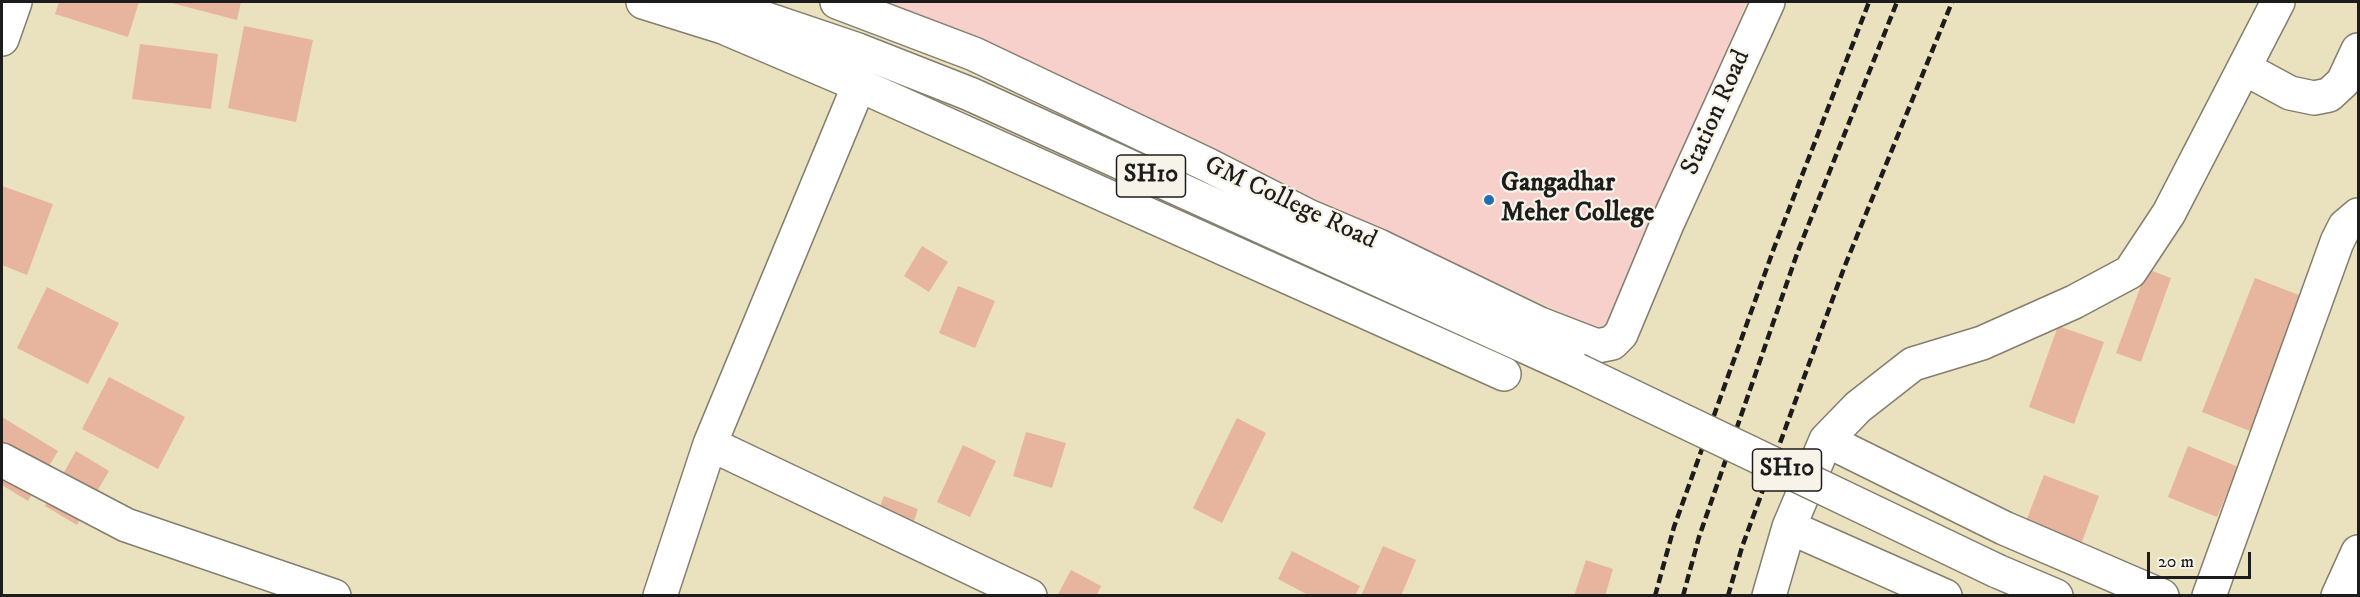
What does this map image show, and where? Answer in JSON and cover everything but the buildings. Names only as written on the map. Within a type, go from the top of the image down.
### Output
[{"type":"street","points":[[2,39],[15,2]]},
{"type":"street","points":[[643,2],[723,27],[859,85],[1504,374]]},
{"type":"street","name":"SH10","points":[[716,2],[858,50],[970,94],[1577,370],[1997,571],[2056,596]]},
{"type":"street","name":"GM College Road","points":[[837,2],[974,54],[1208,165],[1308,216],[1379,246],[1540,324],[1597,345],[1612,343]]},
{"type":"street","name":"Station Road","points":[[1612,343],[1621,334],[1667,224],[1768,2]]},
{"type":"street","points":[[1769,596],[1789,527],[1826,440],[1858,407],[1913,364],[1982,343],[2074,302],[2130,272],[2169,213],[2278,2]]},
{"type":"street","points":[[2244,68],[2290,93],[2314,98],[2329,95],[2343,82],[2358,50]]},
{"type":"street","points":[[660,596],[710,444],[859,85]]},
{"type":"street","points":[[2209,596],[2337,242],[2345,226],[2358,215]]},
{"type":"street","points":[[1826,440],[2004,528],[2162,596]]},
{"type":"street","points":[[710,444],[1030,596]]},
{"type":"street","points":[[2,460],[126,525],[334,596]]},
{"type":"street","points":[[1789,527],[1945,596]]},
{"type":"street","points":[[2338,596],[2358,552]]},
{"type":"shaded area","name":"Gangadhar Meher College","points":[[867,2],[1747,2],[1601,342],[1563,313],[1209,152]]},
{"type":"railway","points":[[1655,596],[1674,527],[1774,248],[1869,2]]},
{"type":"railway","points":[[1683,596],[1699,537],[1798,251],[1897,2]]},
{"type":"railway","points":[[1728,596],[1742,547],[1844,268],[1952,2]]},
{"type":"place","name":"Gangadhar Meher College","points":[[1489,200]]}]
